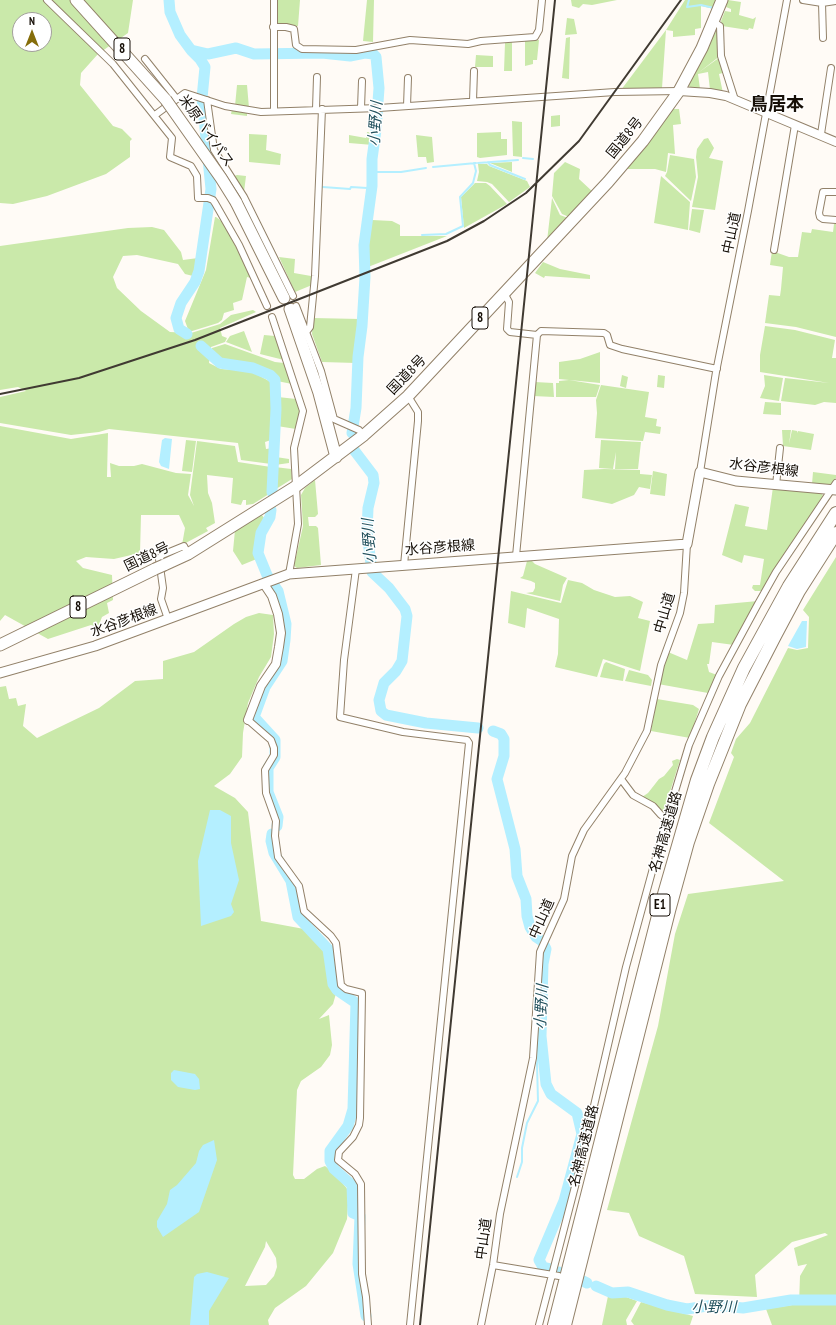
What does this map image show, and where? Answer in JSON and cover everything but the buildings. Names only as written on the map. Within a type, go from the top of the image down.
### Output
[{"type":"highway","name":"米原バイパス","points":[[76,0],[171,99],[236,202],[288,297]]},
{"type":"highway","name":"国道8号","points":[[0,645],[188,554],[295,487],[336,457],[356,430],[408,396],[626,162],[679,91],[714,22],[722,0]]},
{"type":"highway","points":[[293,308],[319,393],[336,457]]},
{"type":"highway","name":"名神高速道路","points":[[554,1325],[660,908],[697,780],[713,737],[744,668],[789,586],[836,513]]},
{"type":"highway","name":"名神高速道路","points":[[565,1325],[669,911],[688,842],[708,784],[740,704],[771,642],[799,591],[836,533]]},
{"type":"main road","name":"水谷彦根線","points":[[700,472],[736,481],[776,485],[834,487]]},
{"type":"main road","points":[[687,544],[700,472]]},
{"type":"main road","name":"水谷彦根線","points":[[0,673],[72,654],[289,574],[687,544]]},
{"type":"street","points":[[48,0],[114,64],[172,138],[170,157],[191,166],[198,176],[198,198],[210,199],[239,245],[267,306]]},
{"type":"street","points":[[274,0],[274,111]]},
{"type":"street","points":[[273,27],[291,27],[294,29],[296,45],[302,49],[356,50],[410,40],[468,44],[481,41],[535,37],[539,30],[542,0]]},
{"type":"street","name":"中山道","points":[[700,472],[717,369],[787,0]]},
{"type":"street","points":[[803,0],[822,3],[836,2]]},
{"type":"street","points":[[822,3],[823,38]]},
{"type":"street","points":[[714,22],[720,26],[721,56],[735,100]]},
{"type":"street","points":[[145,59],[171,99]]},
{"type":"street","points":[[821,134],[831,68]]},
{"type":"street","points":[[473,101],[474,71]]},
{"type":"street","points":[[307,331],[310,327],[315,276],[319,109],[317,77]]},
{"type":"street","points":[[407,106],[408,78]]},
{"type":"street","points":[[361,108],[362,80]]},
{"type":"street","points":[[155,115],[171,99],[185,93],[251,111],[274,111],[377,108],[616,92],[679,91],[710,93],[735,100],[821,134],[836,142]]},
{"type":"street","points":[[207,100],[214,150],[244,197],[288,297]]},
{"type":"street","points":[[774,250],[795,125]]},
{"type":"street","points":[[836,192],[823,192],[819,213],[820,217],[823,219],[836,220]]},
{"type":"street","points":[[504,293],[509,302],[507,329],[510,332],[538,335]]},
{"type":"street","points":[[293,308],[307,331],[321,371],[334,419],[356,430]]},
{"type":"street","points":[[272,316],[303,411],[294,448],[298,524],[289,574]]},
{"type":"street","points":[[516,556],[538,335],[541,331],[604,333],[607,335],[610,345],[622,349],[717,369]]},
{"type":"street","points":[[404,565],[418,421],[418,412],[408,396]]},
{"type":"street","points":[[776,485],[780,448]]},
{"type":"street","points":[[539,1325],[578,1175],[626,967],[666,819],[689,745],[720,676],[776,572],[834,487]]},
{"type":"street","name":"中山道","points":[[481,1325],[493,1265],[500,1214],[533,1058],[538,962],[564,899],[572,856],[584,830],[620,779],[647,730],[661,665],[680,613],[684,593],[687,544]]},
{"type":"street","points":[[168,619],[161,599],[163,588],[159,559],[162,555],[184,546],[188,554]]},
{"type":"street","points":[[356,569],[344,660],[340,717],[403,732],[467,740],[469,743],[410,1325]]},
{"type":"street","points":[[269,582],[278,614],[281,633],[279,647],[276,664],[261,686],[248,720],[271,740],[274,748],[274,755],[265,770],[266,793],[276,821],[275,836],[278,857],[299,886],[304,911],[331,936],[336,943],[341,985],[346,989],[362,993],[359,1125],[353,1137],[339,1152],[338,1160],[355,1174],[361,1184],[362,1274],[366,1297],[368,1325]]},
{"type":"street","points":[[620,779],[633,795],[653,806],[661,816],[666,819]]},
{"type":"street","points":[[493,1265],[559,1276]]},
{"type":"green space","points":[[0,0],[133,0],[128,33],[98,54],[81,73],[80,85],[113,126],[122,129],[132,139],[130,141],[130,157],[106,174],[47,196],[13,204],[0,203]]},
{"type":"green space","points":[[277,0],[300,0],[298,26],[277,25]]},
{"type":"green space","points":[[367,0],[374,0],[373,42],[363,41]]},
{"type":"green space","points":[[571,0],[617,0],[592,5],[583,4],[579,8],[572,6]]},
{"type":"green space","points":[[685,0],[717,0],[714,9],[701,6],[701,28],[695,29],[695,35],[673,37],[673,31],[666,30]]},
{"type":"green space","points":[[728,0],[741,2],[739,15],[753,19],[756,17],[753,29],[749,28],[748,30],[722,26],[721,21],[725,11],[731,12],[731,9],[726,7]]},
{"type":"green space","points":[[567,18],[574,19],[577,34],[565,35]]},
{"type":"green space","points":[[718,27],[720,56],[698,73],[720,57],[726,72],[719,74],[723,93],[710,90],[708,72],[698,74],[700,89],[691,88],[688,85]]},
{"type":"green space","points":[[666,30],[662,88],[621,90]]},
{"type":"green space","points":[[570,37],[569,79],[562,78],[566,38]]},
{"type":"green space","points":[[539,40],[537,60],[533,60],[533,64],[525,66],[525,41]]},
{"type":"green space","points":[[512,42],[512,71],[504,71],[505,43]]},
{"type":"green space","points":[[476,55],[493,56],[493,67],[475,67]]},
{"type":"green space","points":[[237,85],[247,85],[249,108],[235,106]]},
{"type":"green space","points":[[232,109],[247,112],[247,116],[231,114]]},
{"type":"green space","points":[[671,109],[679,109],[681,124],[673,125],[675,154],[668,153],[666,172],[655,169],[627,169]]},
{"type":"green space","points":[[560,115],[560,126],[551,127],[551,116]]},
{"type":"green space","points":[[512,121],[522,122],[522,157],[513,156]]},
{"type":"green space","points":[[367,132],[374,133],[373,145],[349,143],[349,135],[366,138]]},
{"type":"green space","points":[[501,132],[501,139],[507,139],[507,155],[477,157],[477,133]]},
{"type":"green space","points":[[249,134],[267,135],[266,150],[281,154],[280,165],[249,162]]},
{"type":"green space","points":[[416,135],[432,137],[434,162],[427,163],[426,157],[418,157]]},
{"type":"green space","points":[[708,138],[714,148],[709,158],[723,161],[715,210],[692,207],[698,177],[696,157],[697,149],[704,139]]},
{"type":"green space","points":[[670,155],[694,159],[696,177],[691,201],[665,176]]},
{"type":"green space","points":[[512,162],[512,172],[490,163]]},
{"type":"green space","points":[[565,162],[580,169],[579,179],[593,192],[569,217],[562,214],[552,196],[554,173]]},
{"type":"green space","points":[[478,164],[487,164],[527,181],[530,187],[509,202],[492,184],[477,181],[479,172]]},
{"type":"green space","points":[[234,176],[246,176],[244,192]]},
{"type":"green space","points":[[661,176],[690,202],[688,230],[654,223]]},
{"type":"green space","points":[[475,183],[486,183],[507,204],[464,228],[461,197]]},
{"type":"green space","points":[[552,198],[560,215],[568,218],[547,241]]},
{"type":"green space","points":[[692,209],[704,210],[700,233],[689,230]]},
{"type":"green space","points":[[215,217],[224,223],[251,278],[247,277],[242,300],[233,303],[234,310],[224,313],[222,320],[218,323],[189,332],[185,321],[206,270]]},
{"type":"green space","points":[[372,220],[392,221],[400,225],[400,236],[447,236],[368,267],[368,248]]},
{"type":"green space","points":[[834,224],[836,224],[836,337],[796,327],[765,323],[769,295],[780,296],[781,289],[783,267],[770,265],[772,251],[789,257],[798,257],[802,232],[811,233],[812,229],[833,232]]},
{"type":"green space","points":[[152,227],[164,230],[181,252],[183,260],[198,258],[196,271],[193,276],[185,274],[178,264],[137,255],[123,256],[113,277],[117,288],[141,311],[170,332],[191,333],[220,324],[231,315],[253,310],[256,312],[220,328],[222,336],[227,338],[225,342],[211,347],[209,363],[221,369],[250,371],[271,382],[273,404],[271,440],[265,442],[266,449],[273,448],[271,464],[241,460],[238,443],[109,429],[99,432],[71,435],[0,423],[0,397],[26,391],[18,387],[0,390],[0,246],[128,228]]},
{"type":"green space","points":[[279,257],[295,259],[294,273],[311,276],[312,285],[295,292]]},
{"type":"green space","points":[[543,262],[560,269],[590,275],[590,279],[545,276],[544,278],[535,273]]},
{"type":"green space","points":[[313,318],[360,319],[356,363],[322,362],[312,334]]},
{"type":"green space","points":[[765,326],[795,330],[835,340],[832,358],[836,358],[836,403],[824,402],[815,405],[781,401],[785,378],[829,383],[760,372],[760,355]]},
{"type":"green space","points":[[244,331],[252,352],[226,342],[230,336]]},
{"type":"green space","points":[[264,335],[275,336],[284,360],[260,354]]},
{"type":"green space","points":[[225,344],[275,362],[284,363],[292,384],[277,381],[271,373],[253,366],[220,361],[212,353],[212,348]]},
{"type":"green space","points":[[600,352],[600,383],[559,379],[559,362],[580,359]]},
{"type":"green space","points":[[622,375],[628,377],[626,388],[620,386]]},
{"type":"green space","points":[[658,375],[665,376],[664,388],[657,387]]},
{"type":"green space","points":[[764,375],[783,378],[779,401],[760,398],[765,386]]},
{"type":"green space","points":[[569,380],[600,385],[596,397],[556,397],[556,383],[559,383],[559,381]]},
{"type":"green space","points":[[535,382],[553,383],[554,397],[533,396]]},
{"type":"green space","points":[[601,385],[649,392],[645,417],[657,419],[656,426],[661,427],[660,434],[645,432],[643,441],[595,438],[597,413],[596,400]]},
{"type":"green space","points":[[278,397],[296,399],[300,414],[296,429],[277,426]]},
{"type":"green space","points":[[765,402],[781,403],[781,415],[763,414]]},
{"type":"green space","points":[[0,426],[71,439],[108,433],[107,477],[111,477],[110,463],[119,466],[134,466],[142,464],[176,473],[191,474],[188,495],[194,506],[190,495],[197,441],[235,446],[238,462],[271,467],[269,494],[253,504],[246,505],[246,500],[243,500],[241,505],[231,503],[233,478],[207,475],[208,493],[212,503],[215,523],[206,528],[208,531],[182,545],[185,528],[179,515],[141,515],[140,553],[114,559],[86,557],[76,561],[83,568],[112,575],[113,600],[107,603],[109,613],[102,617],[98,627],[91,625],[48,639],[5,615],[0,621]]},
{"type":"green space","points":[[782,430],[791,430],[789,444],[792,430],[797,431],[797,433],[798,431],[814,434],[811,450],[783,446]]},
{"type":"green space","points":[[186,440],[196,441],[192,472],[182,471]]},
{"type":"green space","points":[[601,440],[641,442],[638,469],[615,469],[616,452],[613,469],[599,468]]},
{"type":"green space","points":[[276,457],[289,459],[289,463],[275,465]]},
{"type":"green space","points":[[275,467],[291,469],[292,479],[276,489],[276,487],[274,488]]},
{"type":"green space","points":[[584,470],[640,470],[640,474],[652,475],[650,489],[639,487],[634,495],[612,504],[582,498]]},
{"type":"green space","points":[[653,471],[667,474],[665,496],[650,494]]},
{"type":"green space","points":[[813,472],[836,475],[836,478],[829,486],[812,484]]},
{"type":"green space","points":[[315,480],[318,514],[315,517],[308,517],[309,526],[316,526],[318,528],[321,565],[297,568],[294,566],[303,526],[301,495],[305,488]]},
{"type":"green space","points":[[773,487],[821,492],[823,496],[763,591],[755,591],[752,588],[753,585],[760,585],[764,559],[744,555],[742,563],[722,555],[735,504],[749,507],[745,526],[767,530]]},
{"type":"green space","points":[[261,514],[265,519],[259,558],[242,565],[233,551],[235,530]]},
{"type":"green space","points":[[836,557],[836,1325],[772,1325],[766,1309],[799,1304],[800,1276],[807,1264],[798,1266],[794,1248],[828,1235],[825,1233],[792,1242],[755,1275],[757,1297],[695,1294],[684,1256],[639,1236],[629,1213],[607,1210],[658,1026],[675,934],[688,894],[784,881],[709,823],[734,757],[731,753],[736,739],[750,723],[788,648],[797,650],[808,648],[809,617],[803,610]]},
{"type":"green space","points":[[527,561],[532,561],[535,564],[567,578],[563,585],[560,601],[526,593],[533,592],[535,588],[535,583],[520,578],[523,576]]},
{"type":"green space","points":[[568,580],[582,583],[594,590],[615,597],[630,596],[643,602],[638,618],[650,621],[640,671],[603,659],[597,677],[555,667],[558,654],[559,619],[527,608],[525,628],[508,623],[511,591],[561,603]]},
{"type":"green space","points":[[758,601],[734,645],[712,642],[709,664],[707,664],[709,672],[717,675],[708,693],[658,684],[668,652],[687,660],[698,624],[714,623],[715,605]]},
{"type":"green space","points":[[259,613],[273,615],[274,634],[271,657],[259,677],[248,703],[243,733],[242,757],[230,774],[214,786],[235,798],[248,812],[261,921],[304,929],[329,948],[337,990],[333,1004],[319,1019],[329,1015],[332,1045],[330,1055],[321,1067],[301,1081],[297,1090],[293,1175],[295,1179],[304,1179],[317,1169],[325,1166],[334,1173],[349,1191],[347,1219],[333,1253],[306,1286],[275,1308],[268,1320],[269,1325],[0,1325],[0,687],[6,686],[9,699],[16,698],[18,706],[26,704],[23,726],[37,738],[99,708],[135,681],[163,679],[163,661],[194,652],[246,617]],"holes":[[[266,1241],[276,1258],[277,1267],[274,1276],[266,1285],[245,1286],[265,1247]]]},
{"type":"green space","points":[[606,662],[625,669],[623,681],[600,677]]},
{"type":"green space","points":[[629,670],[648,675],[652,680],[651,686],[625,681]]},
{"type":"green space","points":[[657,699],[693,705],[699,709],[690,738],[651,731]]},
{"type":"green space","points":[[677,759],[680,760],[663,814],[655,804],[642,797],[648,793],[659,779],[664,776],[673,765],[672,761]]},
{"type":"green space","points":[[608,1296],[626,1297],[637,1301],[626,1320],[627,1325],[602,1325]]},
{"type":"green space","points":[[641,1302],[693,1316],[690,1325],[634,1325],[631,1321]]},
{"type":"water","points":[[165,438],[172,439],[169,469],[161,466],[159,462],[162,440]]},
{"type":"water","points":[[802,621],[807,621],[806,647],[797,649],[788,646]]},
{"type":"water","points":[[210,810],[220,810],[231,816],[231,843],[239,880],[231,904],[234,912],[231,916],[201,926],[198,861]]},
{"type":"water","points":[[174,1070],[195,1074],[199,1079],[200,1089],[195,1090],[178,1087],[171,1080],[171,1073]]},
{"type":"water","points":[[214,1140],[217,1160],[199,1212],[163,1237],[157,1227],[157,1221],[167,1204],[170,1190],[177,1185],[196,1163],[199,1151],[203,1145]]},
{"type":"water","points":[[207,1272],[229,1278],[209,1311],[209,1325],[190,1325],[194,1277],[197,1274]]},
{"type":"waterway","points":[[169,0],[170,12],[180,35],[205,67],[202,98],[211,189],[199,271],[195,282],[181,303],[176,318],[179,329],[187,334]]},
{"type":"waterway","points":[[689,0],[687,7],[701,5],[714,8]]},
{"type":"waterway","name":"小野川","points":[[191,50],[208,54],[236,48],[254,54],[322,53],[350,56],[365,53],[373,54],[376,57],[379,88],[372,159],[372,186],[364,245],[365,277],[362,326],[358,357],[356,408],[352,433]]},
{"type":"waterway","points":[[523,158],[533,159]]},
{"type":"waterway","points":[[478,163],[518,160]]},
{"type":"waterway","points":[[488,162],[490,165],[525,179]]},
{"type":"waterway","points":[[422,235],[446,234],[463,226],[460,197],[473,183],[476,171],[474,163]]},
{"type":"waterway","points":[[433,167],[476,163]]},
{"type":"waterway","points":[[372,172],[401,172],[426,168]]},
{"type":"waterway","points":[[323,187],[350,189],[351,187],[367,188]]},
{"type":"waterway","points":[[201,346],[220,363],[253,368],[270,375],[275,380],[276,409],[272,492]]},
{"type":"waterway","name":"小野川","points":[[354,450],[373,475],[374,483],[368,508],[367,532],[372,572],[389,588],[405,609],[407,616],[402,661],[396,671],[384,683],[379,700],[381,711],[386,715],[426,723],[478,728]]},
{"type":"waterway","points":[[271,510],[270,517],[261,533],[258,553],[267,575],[278,591],[286,624],[285,640],[282,661],[265,687],[254,717],[275,740],[275,757],[268,768],[268,792],[278,817],[277,826]]},
{"type":"waterway","name":"小野川","points":[[493,731],[501,734],[504,739],[504,756],[497,779],[515,849],[517,876],[526,899],[527,916],[530,927],[536,937],[542,941],[546,949],[543,964],[541,1036],[546,1084],[551,1094],[577,1113],[582,1134],[564,1201],[539,1260],[543,1267],[551,1269]]},
{"type":"waterway","points":[[272,834],[271,841],[274,853],[291,881],[298,917],[328,949],[333,984],[337,990],[356,1003],[353,1109],[348,1126],[330,1151],[330,1161],[334,1169],[352,1185],[353,1213],[360,1216],[358,1264],[366,1316]]},
{"type":"waterway","points":[[517,1177],[522,1162],[522,1148],[527,1123],[538,1101],[537,1064],[541,1036]]},
{"type":"waterway","name":"小野川","points":[[583,1281],[587,1283]]},
{"type":"waterway","name":"小野川","points":[[596,1286],[612,1293],[628,1292],[667,1305],[687,1309],[714,1305],[743,1308],[791,1300],[836,1300]]},
{"type":"tunnel","points":[[267,306],[272,317]]},
{"type":"railway","points":[[420,1325],[555,0]]},
{"type":"railway","points":[[0,394],[79,378],[195,340],[447,241],[484,221],[526,193],[579,141],[681,0]]},
{"type":"district","name":"鳥居本","points":[[777,105]]}]
